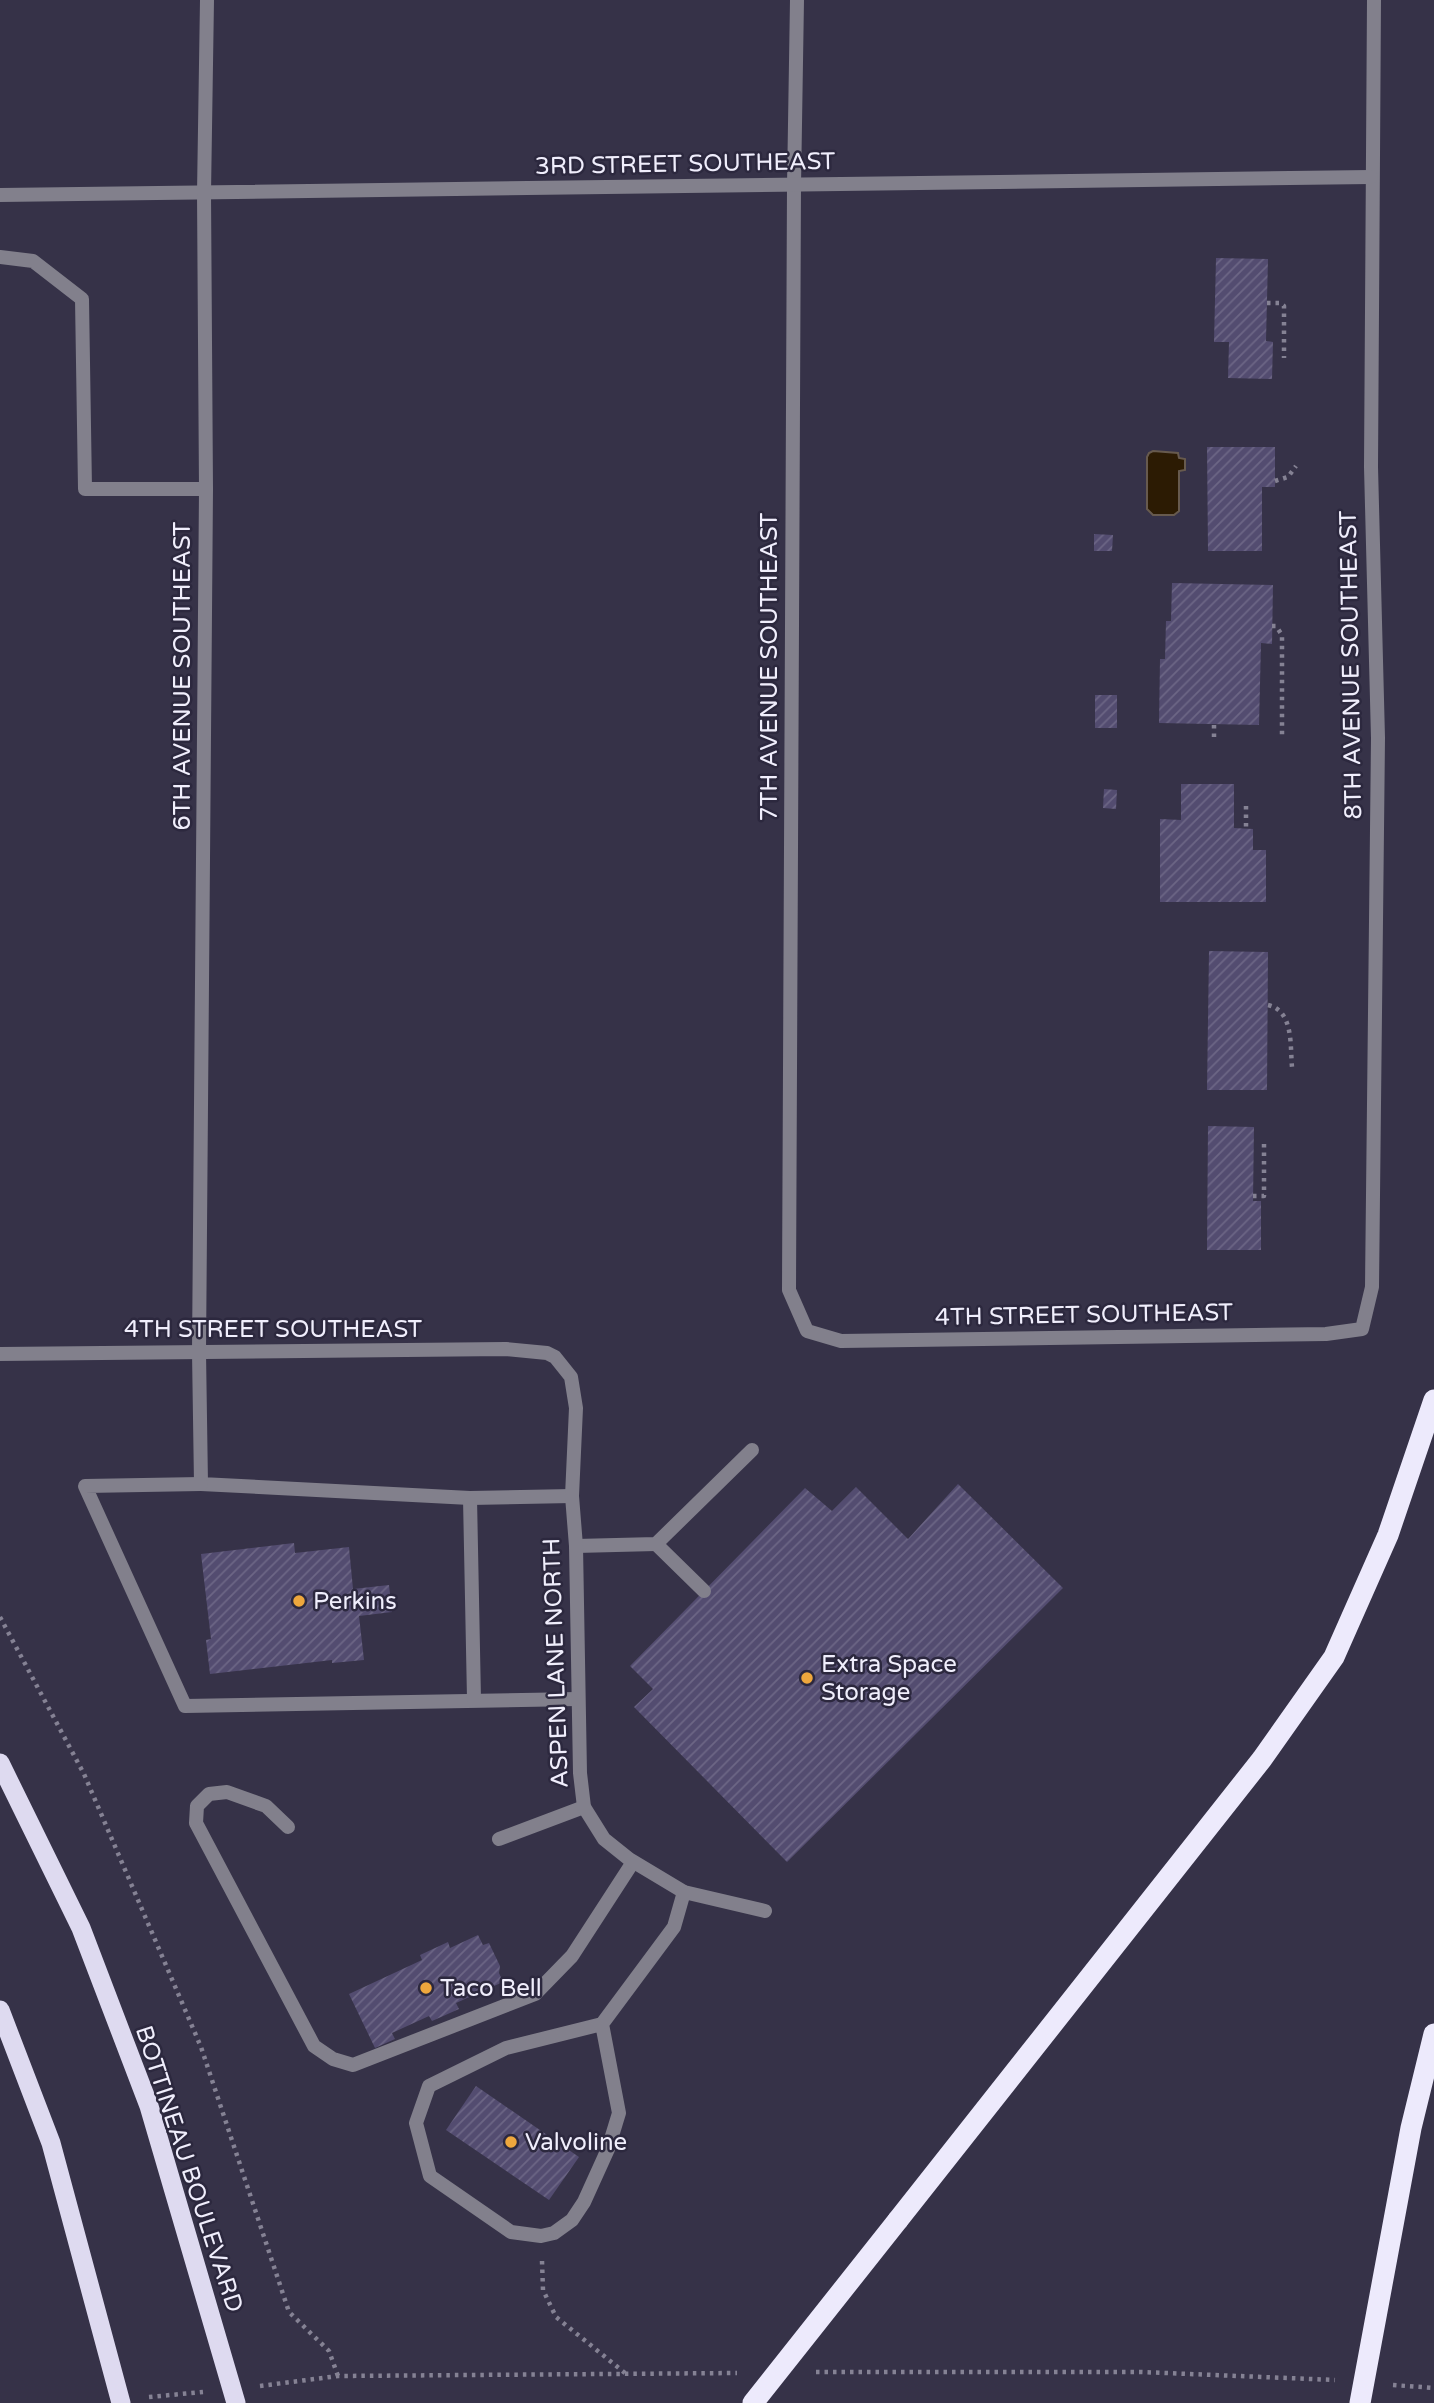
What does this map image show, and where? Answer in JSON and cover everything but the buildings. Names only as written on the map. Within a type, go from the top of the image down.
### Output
[{"type":"highway","points":[[753,2403],[1262,1759],[1334,1657],[1388,1535],[1434,1400]]},
{"type":"highway","name":"BOTTINEAU BOULEVARD","points":[[0,1763],[81,1928],[144,2094],[234,2396]]},
{"type":"highway","points":[[0,2010],[51,2143],[121,2402]]},
{"type":"highway","points":[[1360,2403],[1411,2128],[1434,2034]]},
{"type":"street","name":"6TH AVENUE SOUTHEAST","points":[[201,1484],[199,1352],[207,0]]},
{"type":"street","name":"7TH AVENUE SOUTHEAST","points":[[797,0],[789,1290],[807,1331]]},
{"type":"street","name":"8TH AVENUE SOUTHEAST","points":[[1362,1329],[1371,1287],[1378,738],[1371,467],[1374,0]]},
{"type":"street","name":"3RD STREET SOUTHEAST","points":[[0,195],[1371,177]]},
{"type":"street","points":[[0,257],[33,261],[82,299],[85,489],[206,489]]},
{"type":"street","name":"4TH STREET SOUTHEAST","points":[[807,1331],[841,1341],[1326,1334],[1362,1329]]},
{"type":"street","name":"4TH STREET SOUTHEAST","points":[[0,1353],[506,1349],[547,1353]]},
{"type":"street","name":"ASPEN LANE NORTH","points":[[547,1353],[555,1357],[571,1377],[576,1408],[572,1496],[576,1546],[580,1773],[584,1807],[604,1839],[634,1862],[684,1892],[765,1911]]},
{"type":"street","points":[[576,1546],[656,1544],[752,1450]]},
{"type":"street","points":[[572,1496],[470,1497],[201,1484],[85,1486],[185,1706],[578,1699]]},
{"type":"street","points":[[470,1497],[474,1699]]},
{"type":"street","points":[[656,1544],[704,1591]]},
{"type":"street","points":[[288,1827],[266,1806],[227,1792],[209,1794],[197,1806],[196,1823],[314,2046],[333,2059],[354,2065],[535,1994],[572,1956],[634,1862]]},
{"type":"street","points":[[499,1839],[584,1807]]},
{"type":"street","points":[[602,2024],[619,2113],[608,2149],[584,2202],[572,2220],[554,2233],[541,2236],[511,2232],[430,2176],[416,2123],[429,2085],[506,2048],[602,2024],[674,1927],[684,1892]]},
{"type":"path","points":[[1267,303],[1280,303],[1284,306],[1284,358]]},
{"type":"path","points":[[1275,481],[1288,477],[1296,466]]},
{"type":"path","points":[[1272,626],[1276,626],[1282,635],[1282,738]]},
{"type":"path","points":[[1214,725],[1214,738]]},
{"type":"path","points":[[1246,806],[1246,828]]},
{"type":"path","points":[[1268,1005],[1281,1012],[1286,1019],[1292,1068]]},
{"type":"path","points":[[1253,1196],[1264,1196],[1264,1142]]},
{"type":"path","points":[[0,1617],[83,1774],[201,2047],[289,2312],[329,2351],[338,2376]]},
{"type":"path","points":[[541,2236],[543,2290],[556,2317],[626,2374]]},
{"type":"path","points":[[121,2402],[234,2396],[284,2383]]},
{"type":"path","points":[[1402,2386],[1434,2388]]},
{"type":"shaded area","points":[[1153,451],[1178,453],[1179,458],[1185,459],[1185,470],[1179,471],[1179,511],[1174,515],[1153,515],[1147,509],[1147,457]]},
{"type":"place","name":"Perkins","points":[[299,1601]]},
{"type":"place","name":"Extra Space Storage","points":[[807,1678]]},
{"type":"place","name":"Taco Bell","points":[[426,1988]]},
{"type":"place","name":"Valvoline","points":[[511,2142]]}]
